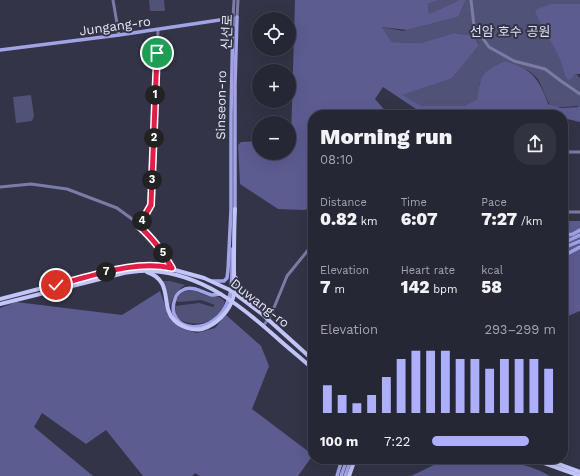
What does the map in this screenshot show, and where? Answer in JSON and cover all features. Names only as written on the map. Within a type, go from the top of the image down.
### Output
[{"type":"main road","name":"Jungang-ro","points":[[0,50],[119,36],[235,18]]},
{"type":"main road","name":"신선로","points":[[211,281],[224,281],[227,278],[233,209],[235,18]]},
{"type":"main road","points":[[143,271],[154,274],[163,285],[167,297],[169,312],[174,320],[185,328],[198,330],[210,326],[224,314],[233,297],[233,209]]},
{"type":"main road","points":[[233,209],[237,221],[237,286],[240,292],[249,300],[252,307]]},
{"type":"main road","points":[[568,235],[580,230]]},
{"type":"main road","points":[[568,241],[580,235]]},
{"type":"main road","points":[[568,246],[580,241]]},
{"type":"main road","points":[[568,253],[580,247]]},
{"type":"main road","name":"Duwang-ro","points":[[0,299],[123,267],[149,266],[172,268],[193,274],[230,290],[268,320],[308,356]]},
{"type":"main road","points":[[0,304],[124,273],[151,271],[183,277],[216,290],[245,309],[308,365]]},
{"type":"main road","points":[[223,294],[212,295],[192,288],[186,289],[175,297],[172,306],[175,316],[182,324],[188,326],[203,326],[214,321],[228,306]]},
{"type":"main road","points":[[337,476],[341,464]]},
{"type":"main road","points":[[341,476],[345,464]]},
{"type":"main road","points":[[344,476],[348,464]]},
{"type":"main road","points":[[349,476],[353,464]]},
{"type":"main road","points":[[547,464],[580,476]]},
{"type":"main road","points":[[558,464],[580,472]]},
{"type":"street","points":[[113,0],[119,36]]},
{"type":"street","points":[[234,0],[235,18]]},
{"type":"street","name":"신선로","points":[[235,18],[238,0]]},
{"type":"street","points":[[471,0],[474,26],[489,47],[514,61],[545,69],[580,94]]},
{"type":"street","points":[[139,226],[151,205],[158,30]]},
{"type":"street","points":[[568,152],[580,152]]},
{"type":"street","points":[[0,187],[31,184],[67,189],[117,208],[132,219],[154,240],[172,268]]},
{"type":"street","points":[[568,212],[580,212]]},
{"type":"street","points":[[264,325],[268,320],[287,276],[308,250]]},
{"type":"green space","points":[[149,0],[164,0],[165,11],[150,11]]},
{"type":"green space","name":"선암 호수 공원","points":[[439,0],[459,0],[429,14],[428,4]]},
{"type":"green space","name":"선암 호수 공원","points":[[466,0],[580,0],[580,4],[551,4],[559,56],[580,78],[580,109],[577,106],[552,106],[538,80],[533,74],[518,65],[506,61],[480,82],[477,101],[464,106],[422,106],[401,95],[451,79],[479,44],[474,36],[454,33],[420,43],[390,42],[382,27],[403,31],[458,17]]},
{"type":"green space","points":[[31,95],[34,116],[32,121],[16,123],[13,97]]},
{"type":"green space","points":[[162,281],[170,281],[185,285],[175,294],[170,307]]},
{"type":"green space","points":[[192,290],[206,295],[220,297],[225,302],[218,315],[210,321],[196,324],[177,318],[175,306],[199,303],[213,307],[215,305],[201,300],[175,301],[182,293]]},
{"type":"shaded area","points":[[295,0],[439,0],[428,4],[429,14],[459,0],[466,0],[458,17],[407,30],[382,27],[391,42],[420,43],[454,33],[474,36],[479,45],[451,79],[402,95],[422,106],[464,106],[477,100],[481,79],[487,71],[506,61],[522,67],[538,81],[548,104],[561,108],[580,107],[580,122],[568,119],[568,110],[418,110],[383,87],[375,99],[385,110],[308,110],[308,209],[304,210],[278,209],[240,184],[238,145],[241,142],[252,141],[252,160],[296,160],[296,116],[292,116],[292,108],[296,108],[296,64],[293,64],[293,56],[296,56]]},
{"type":"shaded area","points":[[551,4],[580,4],[580,74],[574,74],[572,78],[568,80],[553,45],[535,10]]},
{"type":"shaded area","points":[[568,221],[580,221],[580,311],[568,316]]},
{"type":"shaded area","points":[[160,291],[168,314],[183,329],[197,333],[215,328],[226,315],[261,346],[269,366],[252,409],[308,451],[308,462],[298,476],[200,476],[195,473],[192,476],[143,476],[106,430],[86,444],[42,413],[34,427],[93,476],[0,476],[0,308],[16,302],[122,315]]},
{"type":"shaded area","points":[[436,464],[518,464],[533,468],[550,476],[411,476]]},
{"type":"route","points":[[56,285],[123,267],[149,266],[172,268],[154,240],[139,226],[151,205],[157,53]]}]
